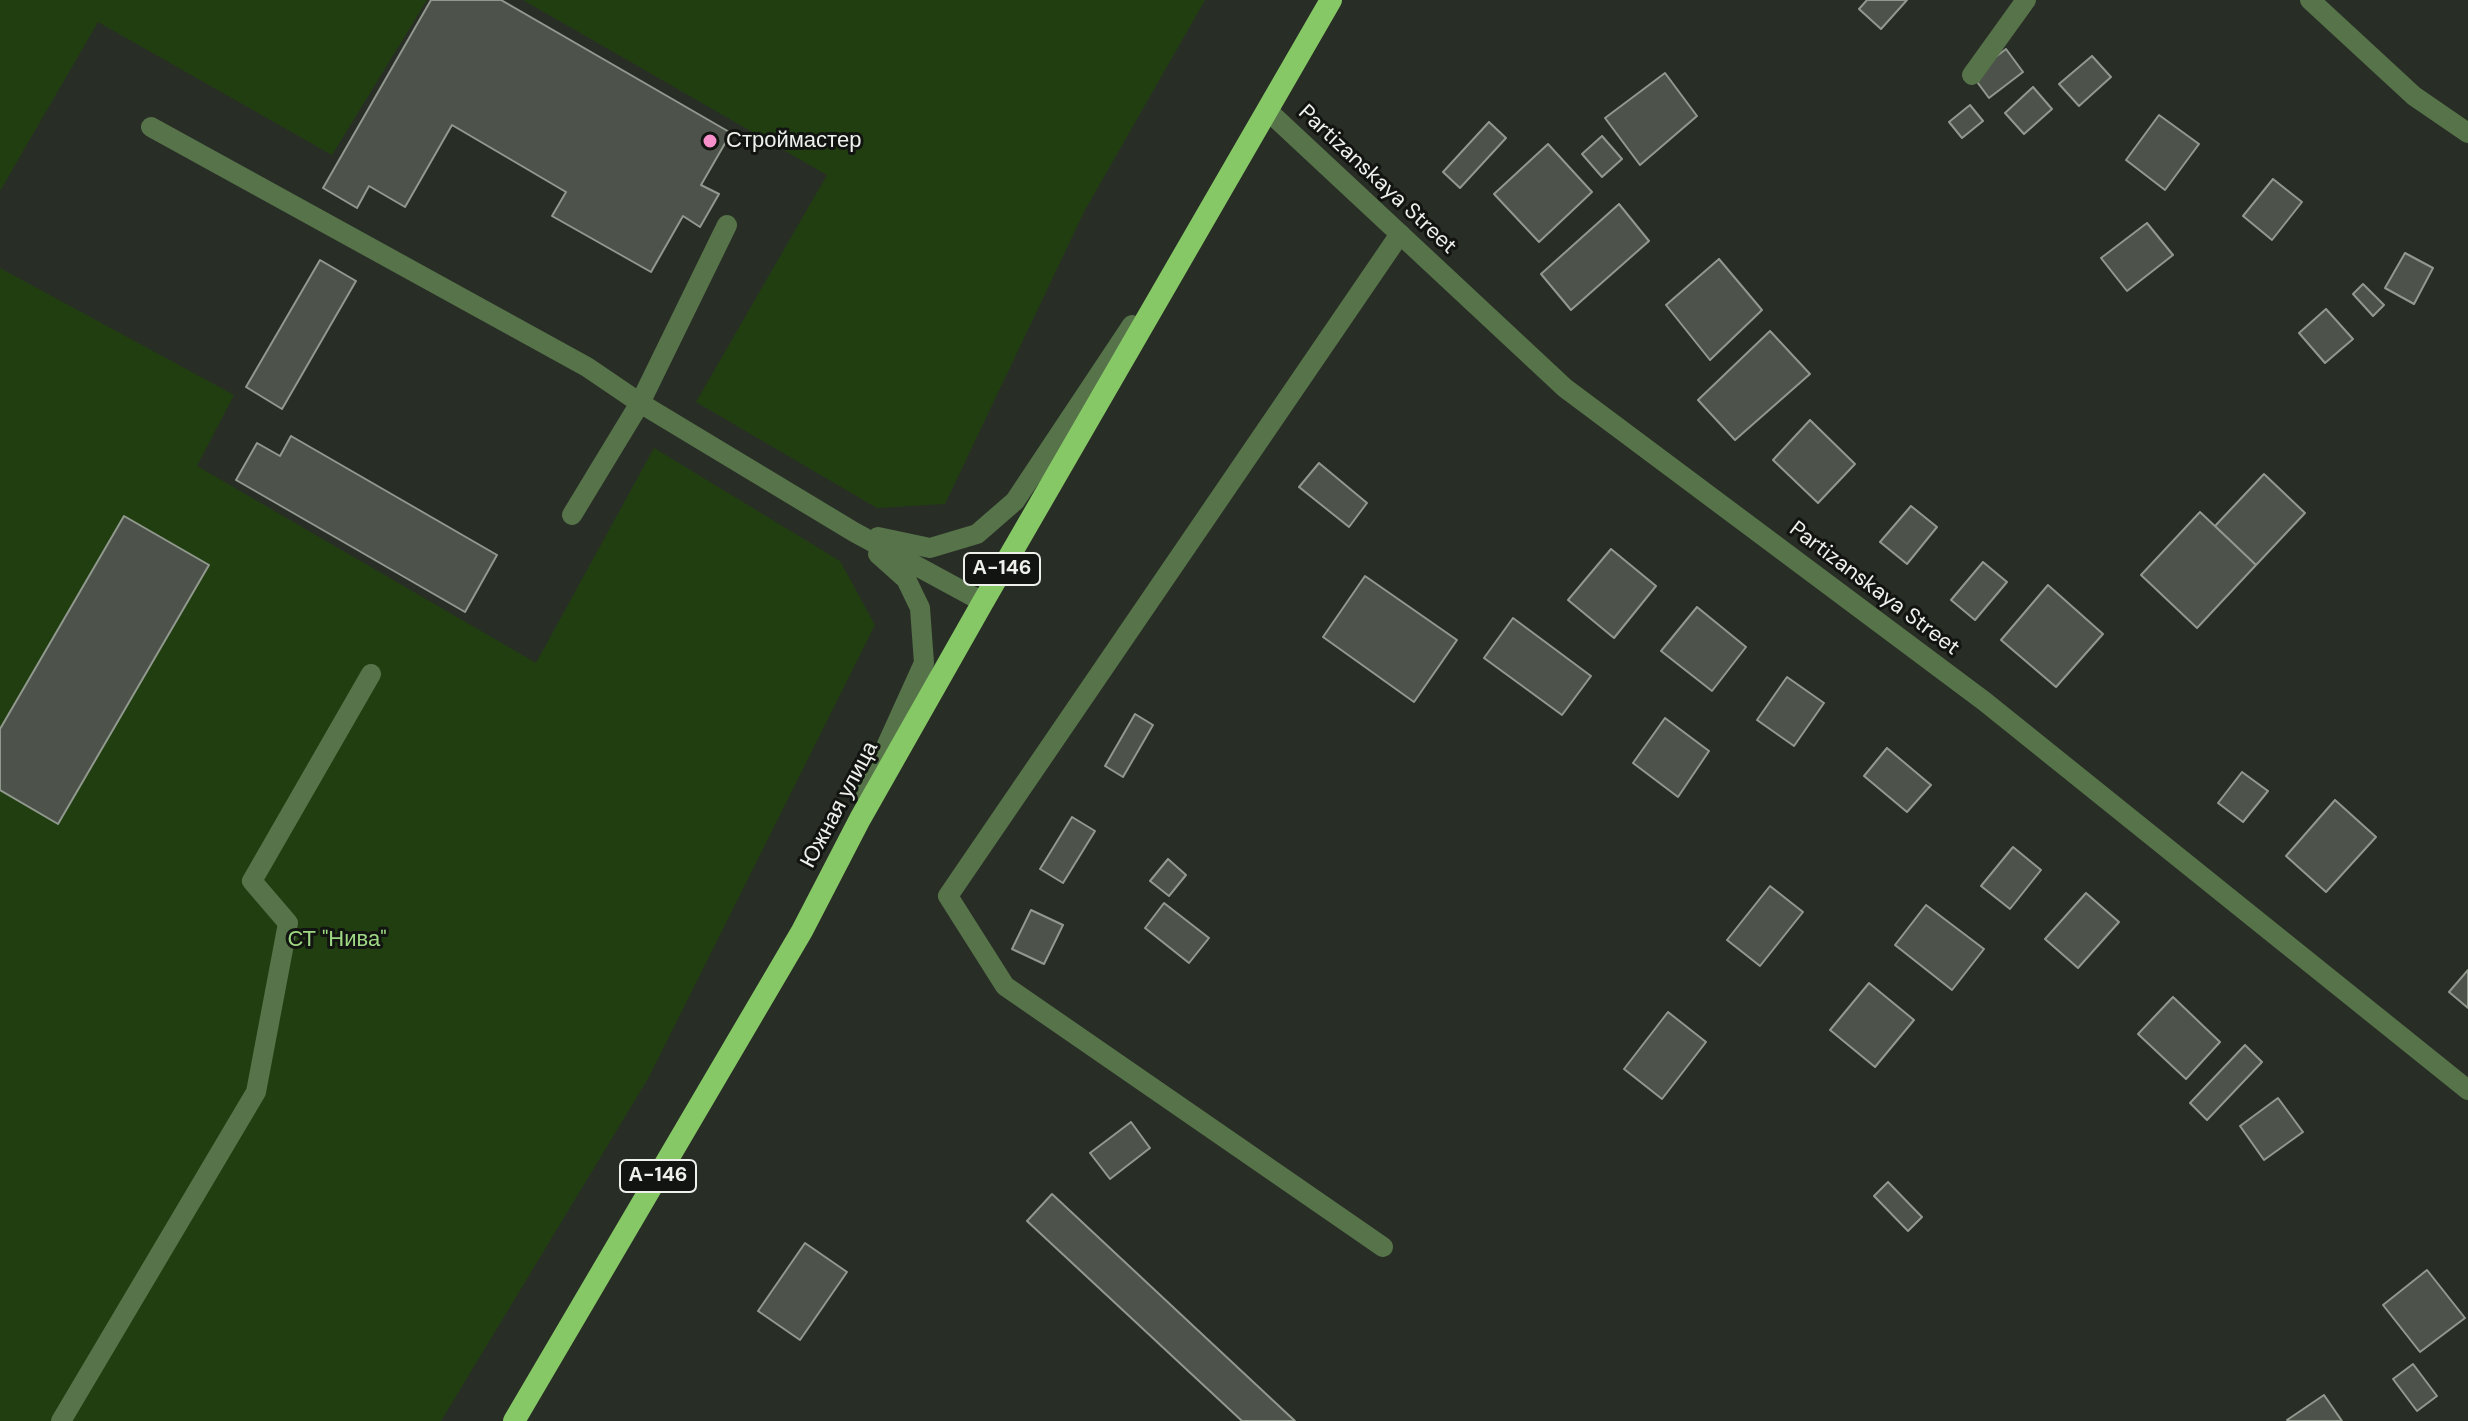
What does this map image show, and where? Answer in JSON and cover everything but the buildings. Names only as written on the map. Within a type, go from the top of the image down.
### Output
[{"type":"highway","name":"А-146","points":[[1208,211],[1331,0]]},
{"type":"highway","name":"Южная улица","points":[[514,1421],[802,931],[860,819],[1208,211]]},
{"type":"street","points":[[1972,75],[2026,0]]},
{"type":"street","points":[[2310,0],[2414,96],[2468,133]]},
{"type":"street","name":"Partizanskaya Street","points":[[1267,110],[1565,388],[1984,701],[2468,1090]]},
{"type":"street","points":[[151,127],[587,367],[640,403],[854,532],[983,602]]},
{"type":"street","points":[[854,532],[930,548],[977,534],[1015,501],[1208,211]]},
{"type":"street","points":[[572,515],[640,403],[727,225]]},
{"type":"street","points":[[1383,1247],[1005,986],[948,896],[1400,234]]},
{"type":"street","points":[[802,931],[924,663],[920,608],[906,579],[854,532]]},
{"type":"street","points":[[61,1421],[256,1092],[288,923],[252,881],[371,674]]},
{"type":"green space","points":[[0,0],[427,0],[332,155],[98,22],[0,191]]},
{"type":"green space","points":[[523,0],[1205,0],[1085,210],[945,504],[877,508],[696,402],[827,175]]},
{"type":"green space","name":"СТ \"Нива\"","points":[[0,268],[234,395],[197,466],[536,663],[654,448],[840,561],[875,625],[649,1077],[441,1421],[0,1421]]},
{"type":"place","name":"Строймастер","points":[[710,141]]}]
